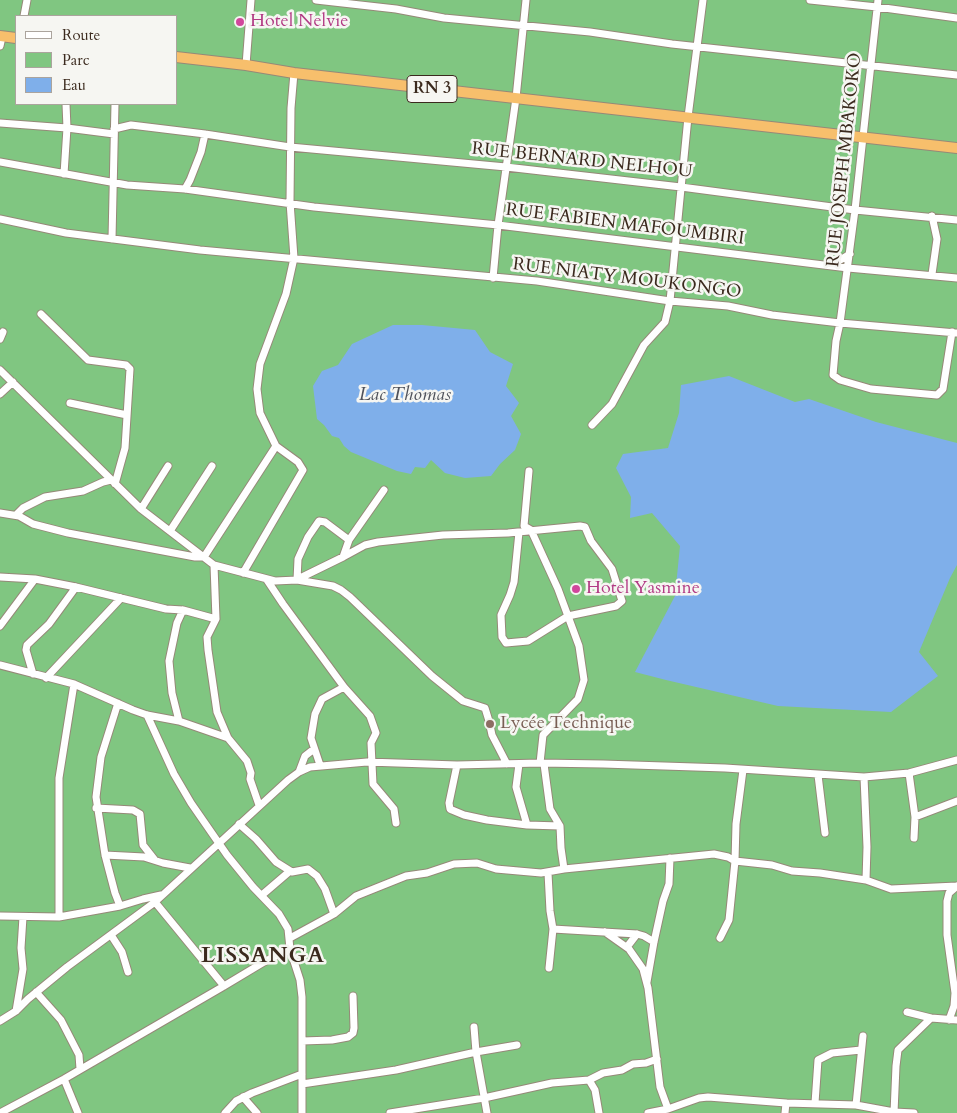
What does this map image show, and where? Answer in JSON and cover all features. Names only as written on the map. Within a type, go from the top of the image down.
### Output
[{"type":"highway","points":[[1,40],[15,38]]},
{"type":"highway","name":"RN 3","points":[[178,57],[294,73],[957,148]]},
{"type":"street","points":[[24,15],[27,0]]},
{"type":"street","points":[[246,65],[251,0]]},
{"type":"street","points":[[316,0],[396,9],[444,18],[523,25],[957,75]]},
{"type":"street","points":[[493,278],[498,224],[516,98],[526,0]]},
{"type":"street","points":[[592,425],[612,404],[644,345],[665,322],[670,301],[688,117],[703,0]]},
{"type":"street","points":[[810,0],[877,3],[957,18]]},
{"type":"street","name":"RUE JOSEPH MBAKOKO","points":[[877,3],[850,254],[836,341],[833,372],[835,378],[871,389],[937,395],[943,389],[955,333]]},
{"type":"street","points":[[243,573],[303,470],[298,462],[276,446],[260,413],[257,402],[258,376],[262,359],[286,294],[294,258],[290,202],[290,147],[294,73]]},
{"type":"street","points":[[64,174],[67,128],[66,105]]},
{"type":"street","points":[[112,239],[115,105]]},
{"type":"street","name":"RUE BERNARD NELHOU","points":[[0,124],[114,131],[131,125],[290,147],[506,167],[681,187],[855,210],[932,216],[957,220]]},
{"type":"street","points":[[185,189],[201,152],[205,134]]},
{"type":"street","name":"RUE FABIEN MAFOUMBIRI","points":[[0,162],[113,183],[185,189],[290,202],[314,207],[498,224],[848,268],[932,274],[957,278]]},
{"type":"street","points":[[932,216],[937,239],[932,274]]},
{"type":"street","name":"RUE NIATY MOUKONGO","points":[[0,219],[66,233],[200,250],[537,281],[670,301],[728,306],[772,315],[955,333]]},
{"type":"street","points":[[832,265],[850,254]]},
{"type":"street","points":[[42,314],[88,360],[128,367],[130,370],[125,448],[113,482]]},
{"type":"street","points":[[0,370],[141,509],[214,566],[267,580],[280,582],[297,580],[333,586],[350,597],[438,681],[463,701],[484,708],[490,721],[492,735],[506,764]]},
{"type":"street","points":[[0,394],[13,382]]},
{"type":"street","points":[[70,403],[127,415]]},
{"type":"street","points":[[204,557],[276,446]]},
{"type":"street","points":[[141,509],[168,466]]},
{"type":"street","points":[[170,531],[212,466]]},
{"type":"street","points":[[529,471],[524,526],[530,530],[558,589],[582,658],[584,680],[584,686],[578,699],[543,735],[542,763],[550,809],[560,826],[564,869]]},
{"type":"street","points":[[19,516],[18,514],[24,508],[45,497],[83,491],[103,482],[113,482]]},
{"type":"street","points":[[343,557],[349,540],[384,490]]},
{"type":"street","points":[[0,513],[19,516],[33,524],[68,533],[195,557],[204,557]]},
{"type":"street","points":[[297,580],[298,559],[308,537],[319,521],[325,522],[349,540]]},
{"type":"street","points":[[297,580],[365,546],[378,542],[578,526],[585,527],[591,541],[612,569],[622,601],[616,606],[568,616],[528,641],[506,643],[501,615],[514,582],[519,532]]},
{"type":"street","points":[[214,566],[216,619],[208,637],[208,650],[217,712],[228,738],[247,761],[251,773],[250,779],[259,805]]},
{"type":"street","points":[[0,577],[35,579],[166,609],[183,610],[216,619]]},
{"type":"street","points":[[0,626],[35,579]]},
{"type":"street","points":[[267,580],[344,687],[370,716],[376,733],[371,743],[373,784],[394,809],[396,823]]},
{"type":"street","points":[[33,674],[26,650],[27,645],[49,624],[76,587]]},
{"type":"street","points":[[46,678],[120,598]]},
{"type":"street","points":[[179,722],[172,693],[169,661],[177,623],[183,610]]},
{"type":"street","points":[[0,665],[74,684],[147,715],[179,722],[228,738]]},
{"type":"street","points":[[59,917],[59,778],[74,684]]},
{"type":"street","points":[[320,765],[314,749],[312,730],[315,714],[320,702],[325,697],[344,687]]},
{"type":"street","points":[[118,703],[101,757],[96,808],[105,855],[120,906]]},
{"type":"street","points":[[147,715],[174,774],[218,843],[279,914],[288,930],[290,948],[302,996],[302,1113]]},
{"type":"street","points":[[299,772],[305,756],[314,749]]},
{"type":"street","points":[[0,1021],[16,1011],[36,992],[155,902],[259,805],[299,772],[320,765],[372,762],[458,765],[604,764],[864,777],[908,773],[957,760]]},
{"type":"street","points":[[519,764],[516,788],[527,825]]},
{"type":"street","points":[[458,765],[449,803],[452,810],[464,816],[527,825],[560,826]]},
{"type":"street","points":[[720,938],[729,920],[735,861],[736,824],[743,770]]},
{"type":"street","points":[[908,773],[915,817],[914,838]]},
{"type":"street","points":[[818,775],[826,833]]},
{"type":"street","points":[[864,777],[867,847],[866,880]]},
{"type":"street","points":[[915,817],[957,801]]},
{"type":"street","points":[[96,808],[133,810],[140,814],[143,845],[154,860]]},
{"type":"street","points":[[239,824],[256,839],[276,862],[294,872],[308,869],[317,876],[325,889],[334,914]]},
{"type":"street","points":[[290,938],[334,914],[353,898],[406,876],[427,873],[460,862],[477,863],[501,870],[548,873],[564,869],[714,854],[728,857],[735,861],[772,865],[792,871],[866,880],[897,890],[957,886]]},
{"type":"street","points":[[105,855],[144,857],[190,868]]},
{"type":"street","points":[[647,984],[663,901],[669,884],[670,858]]},
{"type":"street","points":[[262,895],[290,870]]},
{"type":"street","points":[[548,873],[553,928],[549,968]]},
{"type":"street","points":[[907,1012],[931,1018],[953,1020],[955,993],[947,935],[947,901],[949,894],[957,886]]},
{"type":"street","points":[[0,916],[59,917],[120,906],[161,895]]},
{"type":"street","points":[[155,902],[224,986]]},
{"type":"street","points":[[16,1011],[23,969],[21,948],[23,917]]},
{"type":"street","points":[[553,928],[636,934],[654,942]]},
{"type":"street","points":[[605,932],[627,947],[643,969],[647,984],[660,1087],[668,1109]]},
{"type":"street","points":[[627,947],[636,934]]},
{"type":"street","points":[[111,935],[122,952],[128,972]]},
{"type":"street","points":[[0,1113],[64,1079],[290,948]]},
{"type":"street","points":[[36,992],[61,1020],[80,1055],[80,1069]]},
{"type":"street","points":[[302,1041],[332,1040],[348,1037],[353,1033],[353,996]]},
{"type":"street","points":[[894,1112],[897,1053],[900,1047],[931,1018]]},
{"type":"street","points":[[474,1027],[476,1052],[487,1113]]},
{"type":"street","points":[[856,1105],[863,1036]]},
{"type":"street","points":[[302,1084],[396,1070],[517,1045]]},
{"type":"street","points":[[815,1103],[818,1060],[832,1053],[861,1050]]},
{"type":"street","points":[[390,1113],[484,1098],[552,1083],[590,1080],[603,1073],[622,1070],[633,1064],[646,1063],[657,1058]]},
{"type":"street","points":[[225,1113],[232,1104],[243,1097],[302,1074]]},
{"type":"street","points":[[64,1079],[78,1113]]},
{"type":"street","points":[[590,1080],[595,1090],[598,1113]]},
{"type":"street","points":[[243,1097],[257,1113]]},
{"type":"street","points":[[648,1113],[668,1109],[699,1098],[708,1098],[856,1105],[894,1112],[914,1113]]},
{"type":"street","points":[[785,1113],[786,1102]]},
{"type":"green space","points":[[0,0],[957,0],[957,1113],[0,1113]]},
{"type":"water","name":"Lac Thomas","points":[[393,325],[422,325],[475,330],[490,352],[513,364],[506,386],[519,403],[511,416],[521,434],[515,450],[500,464],[491,476],[465,478],[445,473],[431,460],[425,468],[415,467],[411,474],[397,471],[351,452],[339,438],[332,436],[317,419],[313,386],[322,371],[338,365],[352,344]]},
{"type":"water","points":[[729,376],[795,402],[809,399],[876,422],[957,443],[957,565],[919,652],[938,676],[891,712],[778,706],[635,672],[675,596],[680,546],[652,513],[630,518],[631,497],[616,468],[623,454],[668,448],[679,413],[681,385]]},
{"type":"place","name":"Hotel Nelvie","points":[[240,22]]},
{"type":"place","name":"Hotel Yasmine","points":[[576,589]]},
{"type":"place","name":"Lycée Technique","points":[[490,724]]},
{"type":"district","name":"LISSANGA","points":[[263,957]]}]
